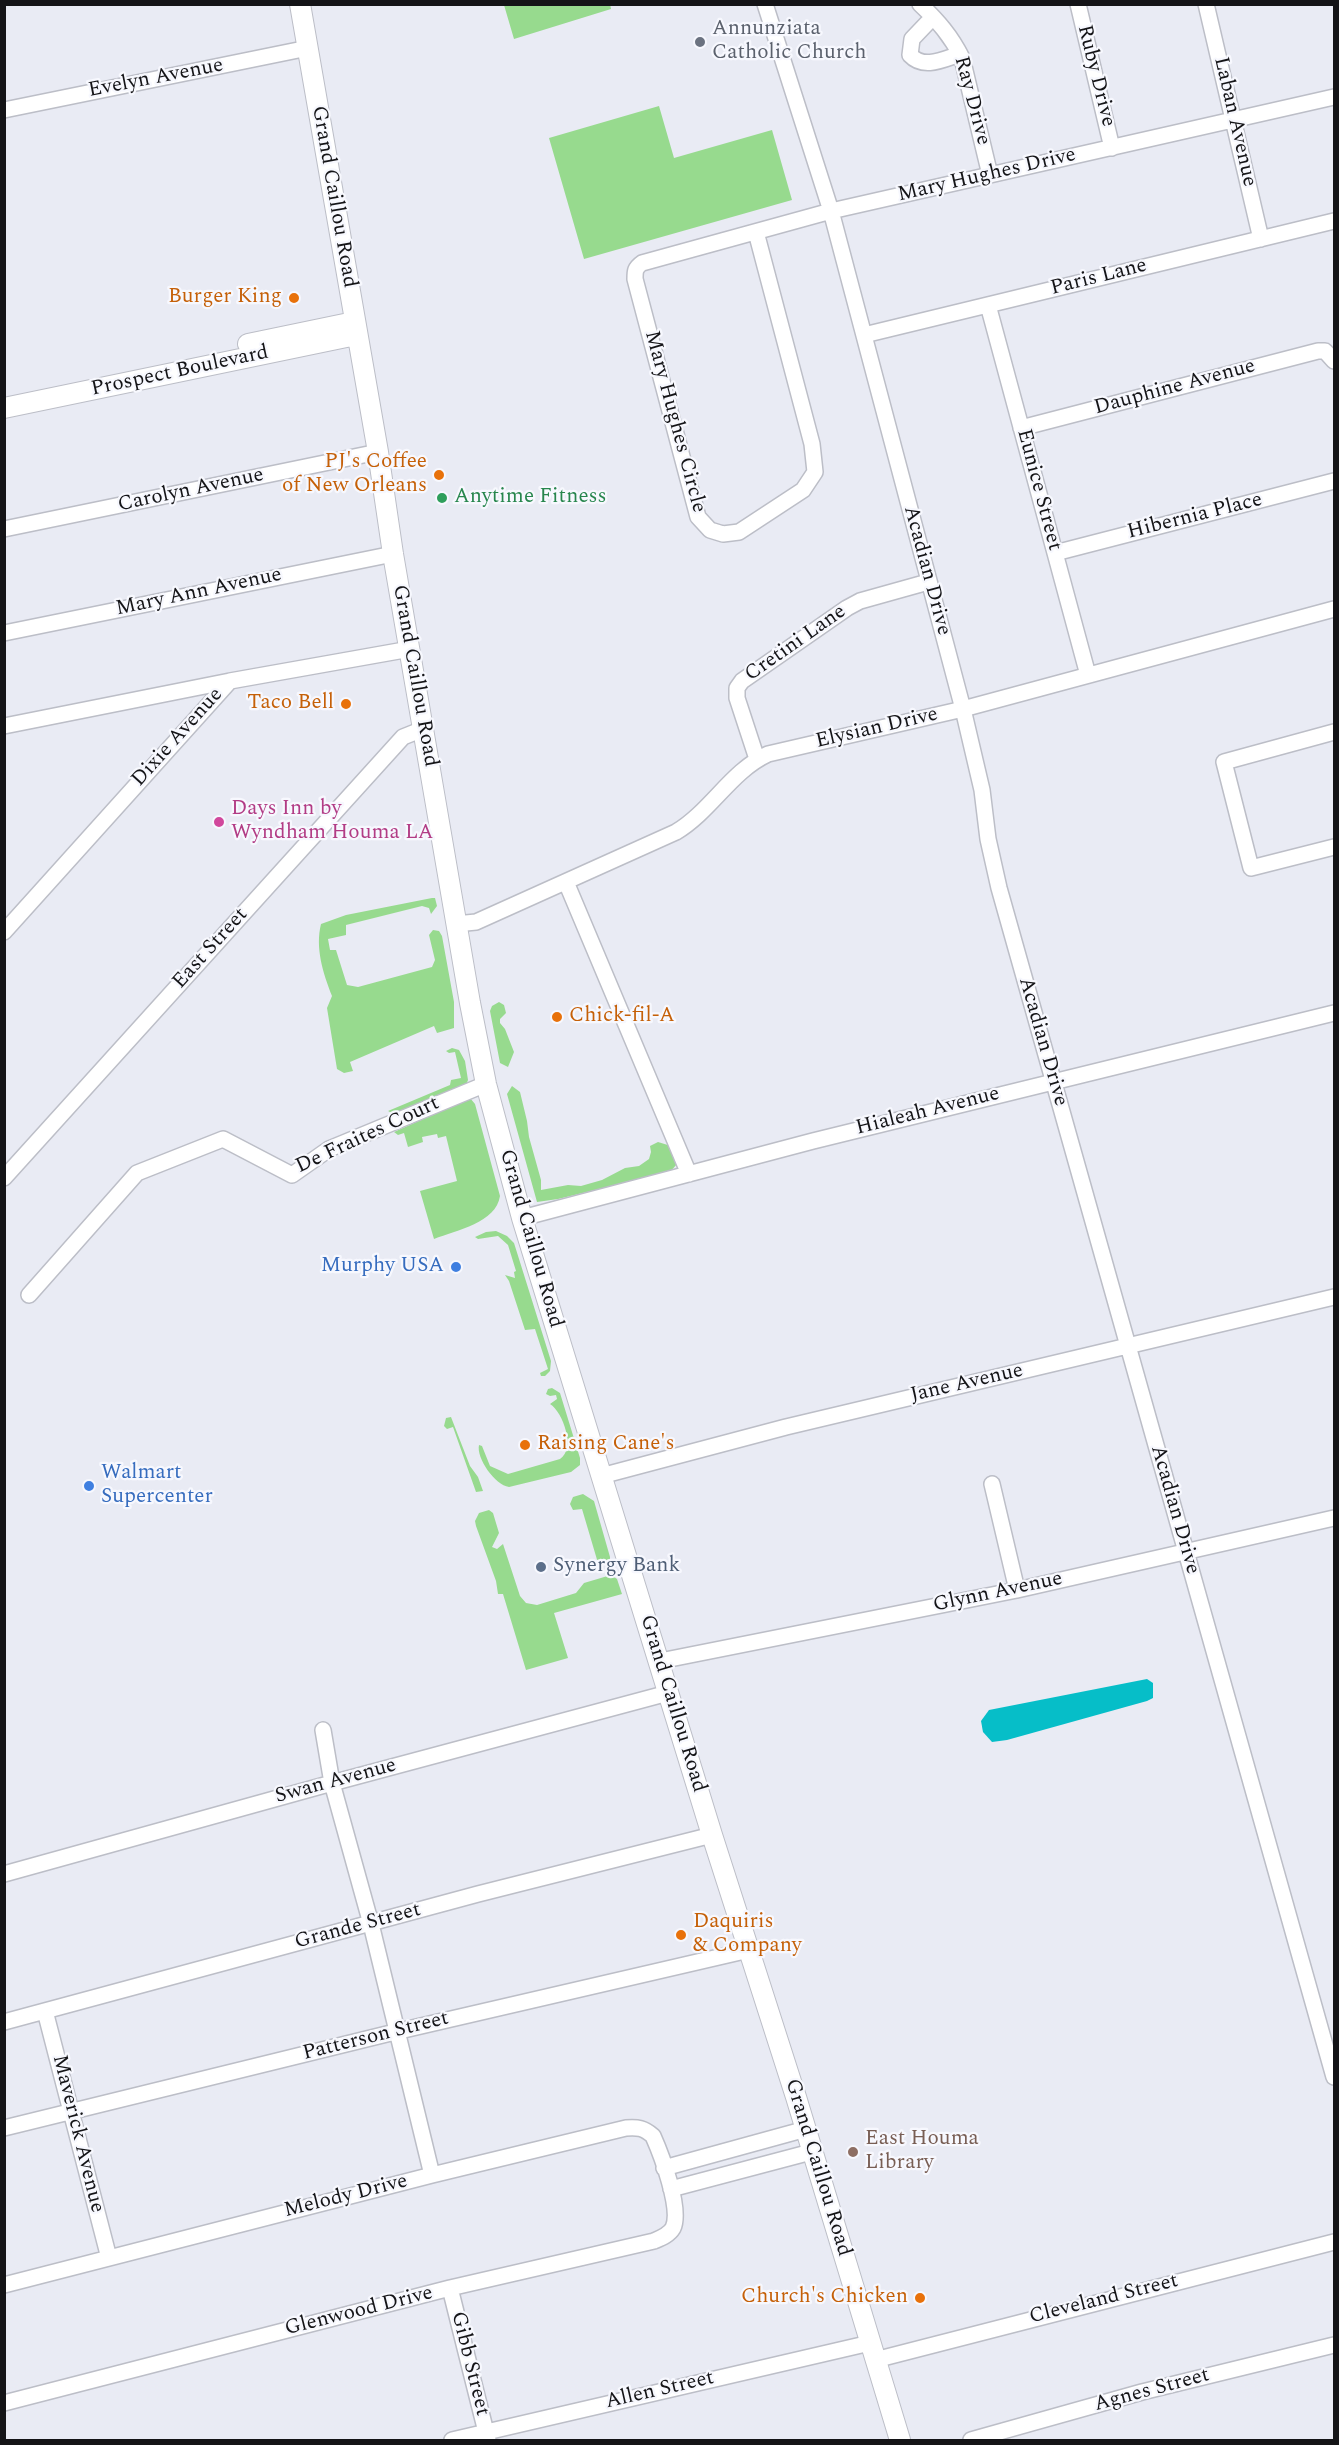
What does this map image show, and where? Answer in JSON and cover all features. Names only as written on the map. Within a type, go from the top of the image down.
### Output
[{"type":"main road","name":"Grand Caillou Road","points":[[300,4],[378,452],[393,554],[456,924],[486,1084],[522,1218],[712,1835],[806,2129],[900,2440]]},
{"type":"main road","name":"Prospect Boulevard","points":[[4,395],[355,328]]},
{"type":"main road","name":"Prospect Boulevard","points":[[4,408],[355,328]]},
{"type":"street","name":"Acadian Drive","points":[[765,4],[831,211],[963,709],[982,790],[988,839],[999,888],[1335,2077]]},
{"type":"street","name":"Ray Drive","points":[[920,4],[954,41],[960,54],[990,175]]},
{"type":"street","name":"Ruby Drive","points":[[1078,4],[1113,148]]},
{"type":"street","name":"Laban Avenue","points":[[1206,4],[1261,239]]},
{"type":"street","points":[[933,17],[912,39],[910,55],[921,63],[960,54]]},
{"type":"street","name":"Evelyn Avenue","points":[[4,110],[308,48]]},
{"type":"street","name":"Mary Hughes Drive","points":[[642,263],[831,211],[1335,97]]},
{"type":"street","name":"Paris Lane","points":[[864,335],[1335,221]]},
{"type":"street","name":"Mary Hughes Circle","points":[[642,263],[635,271],[635,279],[698,517],[710,530],[723,534],[734,534],[803,490],[815,472],[812,444],[756,232]]},
{"type":"street","name":"Eunice Street","points":[[988,305],[1088,675]]},
{"type":"street","name":"Dauphine Avenue","points":[[1022,428],[1318,351],[1325,351],[1331,357]]},
{"type":"street","name":"Carolyn Avenue","points":[[4,529],[378,452]]},
{"type":"street","name":"Hibernia Place","points":[[1055,553],[1335,481]]},
{"type":"street","name":"Mary Ann Avenue","points":[[4,633],[393,554]]},
{"type":"street","name":"Cretini Lane","points":[[757,759],[737,698],[737,688],[742,681],[860,601],[928,582]]},
{"type":"street","name":"Elysian Drive","points":[[456,924],[476,922],[686,826],[746,767],[757,759],[777,751],[963,709],[1335,609]]},
{"type":"street","name":"Dixie Avenue","points":[[4,932],[230,681],[410,649]]},
{"type":"street","points":[[4,726],[230,681]]},
{"type":"street","name":"East Street","points":[[4,1178],[403,737],[423,729]]},
{"type":"street","points":[[1335,732],[1224,762],[1251,868],[1335,847]]},
{"type":"street","points":[[566,882],[689,1174]]},
{"type":"street","name":"Hialeah Avenue","points":[[522,1218],[1053,1082],[1335,1013]]},
{"type":"street","name":"De Fraites Court","points":[[29,1295],[137,1173],[222,1139],[292,1175],[329,1149],[486,1084]]},
{"type":"street","name":"Jane Avenue","points":[[601,1476],[786,1427],[1335,1297]]},
{"type":"street","points":[[992,1484],[1017,1590]]},
{"type":"street","name":"Glynn Avenue","points":[[660,1661],[1017,1590],[1335,1518]]},
{"type":"street","name":"Swan Avenue","points":[[4,1874],[668,1693]]},
{"type":"street","points":[[323,1730],[333,1783],[371,1924],[395,2032],[432,2175]]},
{"type":"street","name":"Grande Street","points":[[4,2022],[478,1894],[712,1835]]},
{"type":"street","name":"Patterson Street","points":[[4,2128],[395,2032],[749,1950]]},
{"type":"street","name":"Maverick Avenue","points":[[45,2011],[109,2258]]},
{"type":"street","name":"Melody Drive","points":[[4,2284],[432,2175],[637,2127],[646,2130],[652,2136],[671,2189]]},
{"type":"street","points":[[664,2168],[806,2129]]},
{"type":"street","points":[[671,2189],[811,2151]]},
{"type":"street","name":"Glenwood Drive","points":[[4,2403],[450,2288],[663,2238],[673,2226],[676,2217],[671,2189]]},
{"type":"street","name":"Cleveland Street","points":[[872,2352],[1335,2242]]},
{"type":"street","name":"Gibb Street","points":[[450,2288],[487,2436]]},
{"type":"street","name":"Agnes Street","points":[[971,2440],[1142,2392],[1335,2345]]},
{"type":"street","name":"Allen Street","points":[[452,2440],[487,2436],[872,2352]]},
{"type":"green space","points":[[610,4],[611,9],[514,39],[504,5]]},
{"type":"green space","points":[[659,106],[674,158],[772,130],[792,200],[584,259],[549,138]]},
{"type":"green space","points":[[435,898],[437,906],[431,914],[429,908],[422,906],[346,925],[346,935],[328,939],[330,950],[336,950],[347,985],[358,987],[432,967],[435,960],[429,935],[433,930],[439,931],[442,936],[454,1002],[454,1028],[437,1033],[434,1026],[350,1062],[353,1071],[344,1073],[337,1069],[327,1008],[332,996],[319,951],[321,924],[346,915]]},
{"type":"green space","points":[[499,1002],[504,1005],[506,1013],[500,1019],[500,1023],[505,1029],[514,1052],[508,1067],[500,1063],[490,1011],[492,1006]]},
{"type":"green space","points":[[452,1048],[459,1050],[465,1061],[468,1080],[466,1085],[394,1114],[388,1111],[450,1085],[451,1080],[461,1078],[455,1052],[446,1051]]},
{"type":"green space","points":[[512,1086],[520,1092],[541,1180],[541,1190],[568,1185],[581,1186],[602,1180],[625,1168],[639,1166],[649,1159],[650,1146],[658,1142],[671,1146],[677,1164],[670,1172],[537,1202],[507,1094]]},
{"type":"green space","points":[[470,1098],[475,1104],[500,1196],[497,1205],[483,1219],[464,1229],[434,1239],[420,1191],[457,1181],[446,1136],[438,1138],[437,1134],[422,1137],[423,1142],[408,1147],[404,1133],[398,1135],[394,1132]]},
{"type":"green space","points":[[496,1231],[507,1236],[514,1243],[551,1361],[550,1371],[545,1376],[541,1376],[540,1373],[548,1369],[535,1329],[525,1330],[505,1275],[515,1278],[514,1272],[516,1271],[508,1245],[498,1236],[478,1239],[475,1237]]},
{"type":"green space","points":[[552,1388],[560,1393],[580,1458],[580,1465],[571,1472],[509,1487],[504,1485],[483,1463],[479,1445],[482,1446],[490,1466],[508,1474],[560,1459],[565,1454],[566,1431],[555,1408],[550,1404],[557,1399],[556,1395],[546,1394],[548,1389]]},
{"type":"green space","points":[[451,1417],[470,1466],[478,1477],[483,1491],[476,1492],[453,1427],[447,1429],[444,1426],[446,1418]]},
{"type":"green space","points":[[583,1494],[594,1501],[610,1557],[610,1562],[593,1568],[591,1565],[598,1563],[582,1509],[573,1510],[570,1504],[573,1497]]},
{"type":"green space","points":[[489,1510],[493,1513],[499,1533],[492,1547],[497,1549],[503,1544],[520,1596],[526,1603],[537,1605],[576,1593],[584,1583],[611,1575],[617,1579],[622,1594],[554,1613],[568,1658],[526,1670],[503,1594],[498,1594],[496,1581],[476,1526],[475,1521],[479,1513]]},
{"type":"water","points":[[1147,1679],[1153,1683],[1153,1698],[1147,1701],[1007,1740],[992,1742],[983,1732],[981,1721],[989,1710]]},
{"type":"place","name":"Annunziata Catholic Church","points":[[700,42]]},
{"type":"place","name":"Burger King","points":[[294,298]]},
{"type":"place","name":"PJ's Coffee of New Orleans","points":[[439,475]]},
{"type":"place","name":"Anytime Fitness","points":[[442,498]]},
{"type":"place","name":"Taco Bell","points":[[346,704]]},
{"type":"place","name":"Days Inn by Wyndham Houma LA","points":[[219,822]]},
{"type":"place","name":"Chick-fil-A","points":[[557,1017]]},
{"type":"place","name":"Murphy USA","points":[[456,1267]]},
{"type":"place","name":"Raising Cane's","points":[[525,1445]]},
{"type":"place","name":"Walmart Supercenter","points":[[89,1486]]},
{"type":"place","name":"Synergy Bank","points":[[541,1567]]},
{"type":"place","name":"Daquiris & Company","points":[[681,1935]]},
{"type":"place","name":"East Houma Library","points":[[853,2152]]},
{"type":"place","name":"Church's Chicken","points":[[920,2298]]}]
